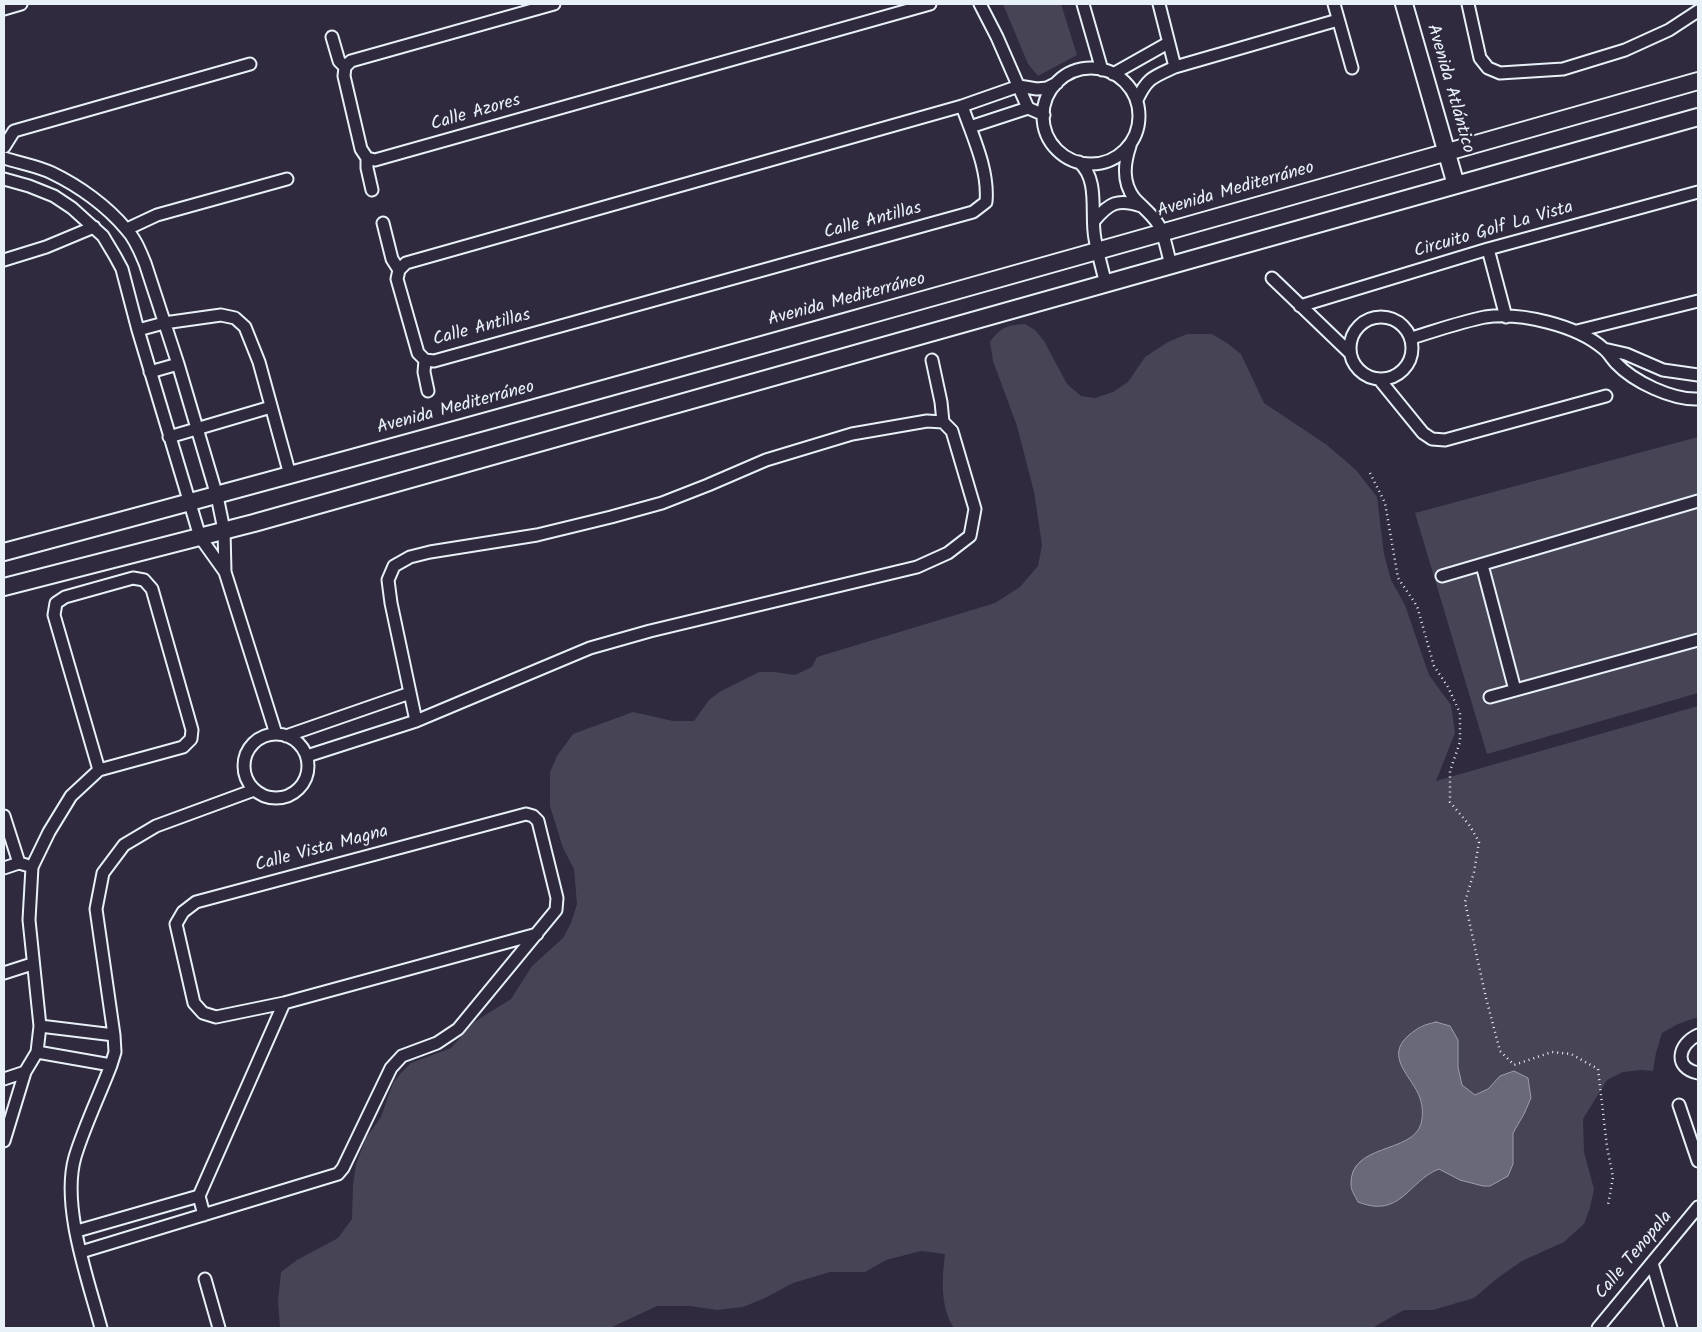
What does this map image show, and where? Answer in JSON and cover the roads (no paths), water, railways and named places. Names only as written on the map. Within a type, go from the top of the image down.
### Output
[{"type":"street","points":[[4,9],[21,4]]},
{"type":"street","points":[[372,190],[367,168],[367,158],[361,149],[344,76],[345,67],[351,61],[554,4]]},
{"type":"street","name":"Calle Azores","points":[[367,158],[376,160],[895,8],[930,4]]},
{"type":"street","points":[[980,4],[997,37],[1028,108]]},
{"type":"street","points":[[1083,4],[1107,72]]},
{"type":"street","points":[[1159,4],[1175,68]]},
{"type":"street","points":[[1334,4],[1352,68]]},
{"type":"street","name":"Avenida Atlántico","points":[[1404,4],[1456,185]]},
{"type":"street","points":[[1468,4],[1480,58],[1488,68],[1500,73],[1563,68],[1625,50],[1669,30],[1698,11]]},
{"type":"street","points":[[1137,100],[1145,83],[1157,75],[1338,20]]},
{"type":"street","points":[[332,37],[339,61],[345,67]]},
{"type":"street","points":[[1107,72],[1168,43]]},
{"type":"street","points":[[4,147],[14,131],[250,64]]},
{"type":"street","points":[[1130,144],[1122,152],[1109,160],[1096,164],[1079,162],[1069,158],[1053,145],[1044,126],[1045,104],[1050,93],[1066,76],[1089,68],[1107,72],[1127,84],[1137,100],[1139,116],[1124,170],[1128,186],[1134,197],[1158,224],[1171,265]]},
{"type":"street","name":"Avenida Mediterráneo","points":[[4,552],[217,496],[1098,252],[1698,81]]},
{"type":"street","points":[[399,270],[406,263],[962,106],[1019,86],[1037,90],[1057,84]]},
{"type":"street","name":"Calle Antillas","points":[[383,222],[392,259],[399,270],[397,280],[418,353],[425,360],[434,361],[973,212],[986,202],[987,188],[982,165],[962,106]]},
{"type":"street","points":[[970,127],[1028,108],[1044,115]]},
{"type":"street","points":[[4,587],[200,537],[1698,117]]},
{"type":"street","points":[[4,158],[51,172],[82,191],[106,209],[127,229],[139,248],[178,364],[217,496],[224,530],[225,572]]},
{"type":"street","points":[[1079,162],[1085,168],[1090,178],[1094,237],[1106,284]]},
{"type":"street","points":[[4,179],[54,196],[72,208],[103,236],[122,269],[150,372],[200,537],[225,572],[281,735]]},
{"type":"street","points":[[127,229],[157,215],[287,179]]},
{"type":"street","name":"Circuito Golf La Vista","points":[[1300,306],[1488,249],[1698,192]]},
{"type":"street","points":[[1094,221],[1108,206],[1117,202],[1128,202],[1143,206]]},
{"type":"street","points":[[4,260],[46,247],[94,227]]},
{"type":"street","points":[[1488,249],[1506,317]]},
{"type":"street","points":[[1272,278],[1350,354],[1360,371],[1369,377],[1389,378],[1398,374],[1406,367],[1412,353],[1411,338],[1407,329],[1399,322],[1389,317],[1379,316],[1360,324],[1353,333],[1350,343],[1350,354]]},
{"type":"street","points":[[1577,331],[1698,301]]},
{"type":"street","points":[[138,330],[164,323],[220,315],[235,318],[245,327],[259,362],[290,475]]},
{"type":"street","points":[[1411,338],[1485,317],[1534,319],[1577,331],[1604,349],[1616,364],[1637,381],[1662,392],[1698,399]]},
{"type":"street","points":[[1604,349],[1626,354],[1663,370],[1698,375]]},
{"type":"street","points":[[425,360],[424,372],[428,391]]},
{"type":"street","points":[[306,756],[416,721],[590,648],[659,629],[916,567],[948,553],[970,536],[974,509],[952,431],[943,422],[941,402],[932,360]]},
{"type":"street","points":[[150,372],[178,364]]},
{"type":"street","points":[[1379,379],[1423,432],[1432,439],[1445,440],[1606,396]]},
{"type":"street","points":[[169,437],[271,407]]},
{"type":"street","points":[[416,721],[391,603],[388,580],[394,566],[410,557],[430,552],[537,535],[611,518],[708,486],[766,460],[852,434],[927,421],[943,422]]},
{"type":"street","points":[[1442,576],[1698,501]]},
{"type":"street","points":[[1482,565],[1515,690]]},
{"type":"street","points":[[4,1141],[25,1072],[37,1052],[40,1026],[32,964],[29,920],[32,867],[48,832],[71,796],[98,770],[183,747],[191,739],[192,730],[152,590],[144,580],[133,578],[65,597],[56,603],[54,614],[98,770]]},
{"type":"street","points":[[1490,697],[1698,640]]},
{"type":"street","points":[[281,735],[295,740],[302,747],[308,764],[305,781],[294,793],[278,799],[261,795],[254,790],[244,774],[246,755],[258,740],[266,736],[281,735],[410,693]]},
{"type":"street","points":[[101,1328],[76,1231],[70,1193],[75,1158],[115,1052],[96,909],[103,874],[124,846],[156,826],[254,790]]},
{"type":"street","name":"Calle Vista Magna","points":[[81,1252],[338,1174],[343,1168],[391,1068],[402,1056],[437,1043],[458,1029],[556,910],[557,898],[538,821],[533,816],[526,814],[196,902],[183,912],[176,924],[194,1003],[203,1013],[216,1017],[284,1003],[536,934]]},
{"type":"street","points":[[4,816],[20,863]]},
{"type":"street","points":[[4,868],[20,863],[32,867]]},
{"type":"street","points":[[4,973],[32,964]]},
{"type":"street","points":[[204,1215],[199,1196],[284,1003]]},
{"type":"street","points":[[40,1026],[114,1035]]},
{"type":"street","points":[[1698,1035],[1686,1042],[1681,1053],[1683,1062],[1688,1070],[1698,1073]]},
{"type":"street","points":[[37,1052],[111,1065]]},
{"type":"street","points":[[4,1079],[25,1072]]},
{"type":"street","points":[[1679,1105],[1698,1161]]},
{"type":"street","points":[[76,1231],[199,1196]]},
{"type":"street","name":"Calle Tenopala","points":[[1598,1328],[1698,1207]]},
{"type":"street","points":[[1652,1263],[1671,1328]]},
{"type":"street","points":[[205,1279],[219,1328]]},
{"type":"water","points":[[1436,1022],[1450,1026],[1458,1040],[1458,1067],[1462,1085],[1475,1095],[1488,1089],[1500,1076],[1514,1071],[1528,1078],[1531,1098],[1513,1133],[1513,1164],[1508,1176],[1490,1186],[1483,1186],[1460,1180],[1439,1169],[1428,1175],[1394,1202],[1384,1206],[1373,1206],[1358,1202],[1351,1185],[1353,1172],[1360,1162],[1370,1155],[1406,1140],[1415,1134],[1421,1124],[1422,1105],[1420,1098],[1402,1067],[1399,1051],[1402,1043],[1409,1035],[1421,1027]]}]
